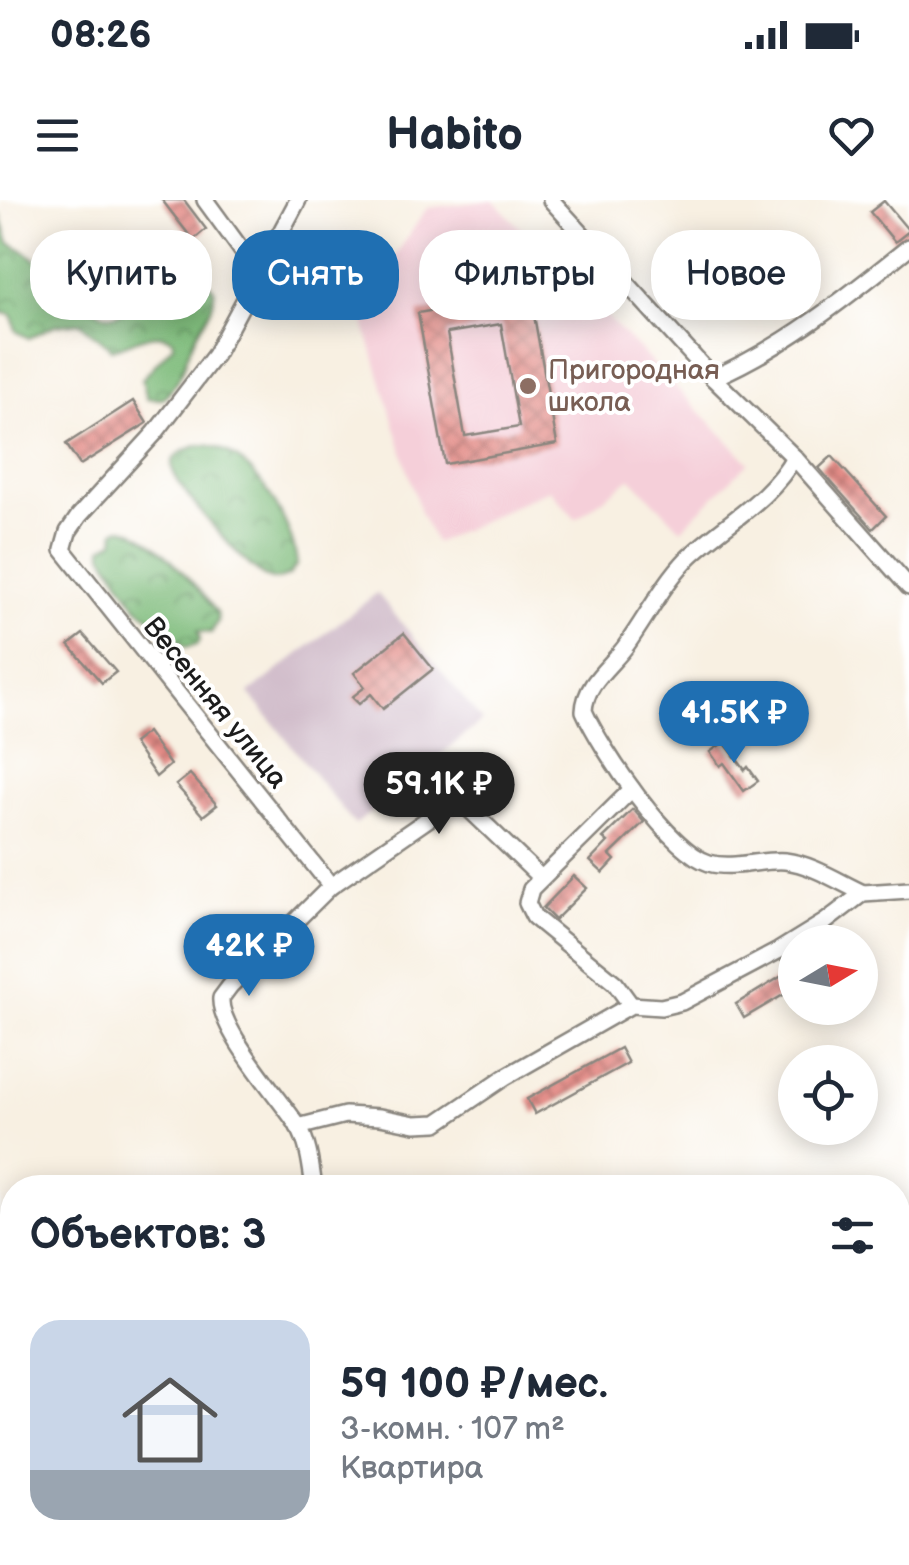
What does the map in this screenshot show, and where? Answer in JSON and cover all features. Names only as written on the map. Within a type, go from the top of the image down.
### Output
[{"type":"street","points":[[205,200],[232,237]]},
{"type":"street","points":[[282,230],[298,200]]},
{"type":"street","points":[[551,200],[713,378],[794,457],[909,587]]},
{"type":"street","points":[[713,378],[746,364],[797,331],[909,247]]},
{"type":"street","name":"Весенняя улица","points":[[233,320],[205,370],[156,432],[79,516],[68,532],[63,550],[331,886]]},
{"type":"street","points":[[794,457],[774,485],[685,561],[584,699],[589,722],[632,789],[674,840],[694,857],[712,864],[798,864],[864,893],[909,890]]},
{"type":"street","points":[[631,1006],[615,983],[529,910],[527,896],[632,789]]},
{"type":"street","points":[[312,1175],[298,1127],[224,1016],[221,998],[331,886],[437,810],[456,804],[466,807],[542,878]]},
{"type":"street","points":[[298,1127],[345,1115],[437,1123],[506,1076],[631,1006],[670,1006],[696,996],[794,941],[864,893]]},
{"type":"shaded area","name":"Пригородная школа","points":[[493,200],[522,230],[419,230],[419,320],[610,320],[749,462],[681,529],[631,478],[576,519],[549,489],[436,543],[421,515],[363,320],[399,320],[399,250],[427,208]]},
{"type":"shaded area","points":[[377,593],[482,721],[355,825],[249,693]]},
{"type":"green space","points":[[0,214],[9,243],[30,256],[30,320],[205,320],[179,378],[162,399],[147,398],[142,379],[173,345],[173,340],[166,336],[151,336],[112,349],[79,322],[55,325],[29,338],[16,331],[12,315],[0,312]]},
{"type":"green space","points":[[201,445],[219,448],[236,458],[266,488],[294,547],[297,564],[289,575],[278,580],[259,573],[223,538],[184,489],[173,462],[182,452]]},
{"type":"green space","points":[[115,531],[133,531],[160,550],[217,613],[218,621],[211,633],[198,631],[197,645],[186,647],[136,606],[103,554],[103,547],[114,541]]},
{"type":"building","points":[[162,200],[184,200],[206,229],[185,230]]},
{"type":"building","points":[[884,201],[909,231],[895,242],[870,212]]},
{"type":"building","points":[[419,320],[535,320],[557,444],[445,464]],"holes":[[[501,324],[519,427],[465,436],[447,333]]]},
{"type":"building","points":[[133,401],[147,423],[80,465],[66,444]]},
{"type":"building","points":[[832,456],[886,516],[873,529],[819,468]]},
{"type":"building","points":[[404,633],[433,669],[383,709],[371,694],[359,704],[352,697],[365,687],[354,673]]},
{"type":"building","points":[[83,634],[116,672],[102,683],[69,645]]},
{"type":"building","points":[[147,732],[170,765],[156,777],[133,743]]},
{"type":"building","points":[[724,742],[758,781],[744,791],[724,763],[720,766],[710,752]]},
{"type":"building","points":[[190,774],[217,805],[203,816],[176,785]]},
{"type":"building","points":[[633,809],[644,822],[610,855],[615,860],[603,873],[590,861],[608,842],[603,838]]},
{"type":"building","points":[[574,876],[587,888],[555,920],[543,908]]},
{"type":"building","points":[[778,978],[778,998],[744,1018],[736,1004]]},
{"type":"building","points":[[620,1048],[628,1063],[535,1114],[527,1099]]},
{"type":"place","name":"Пригородная школа","points":[[528,386]]}]
